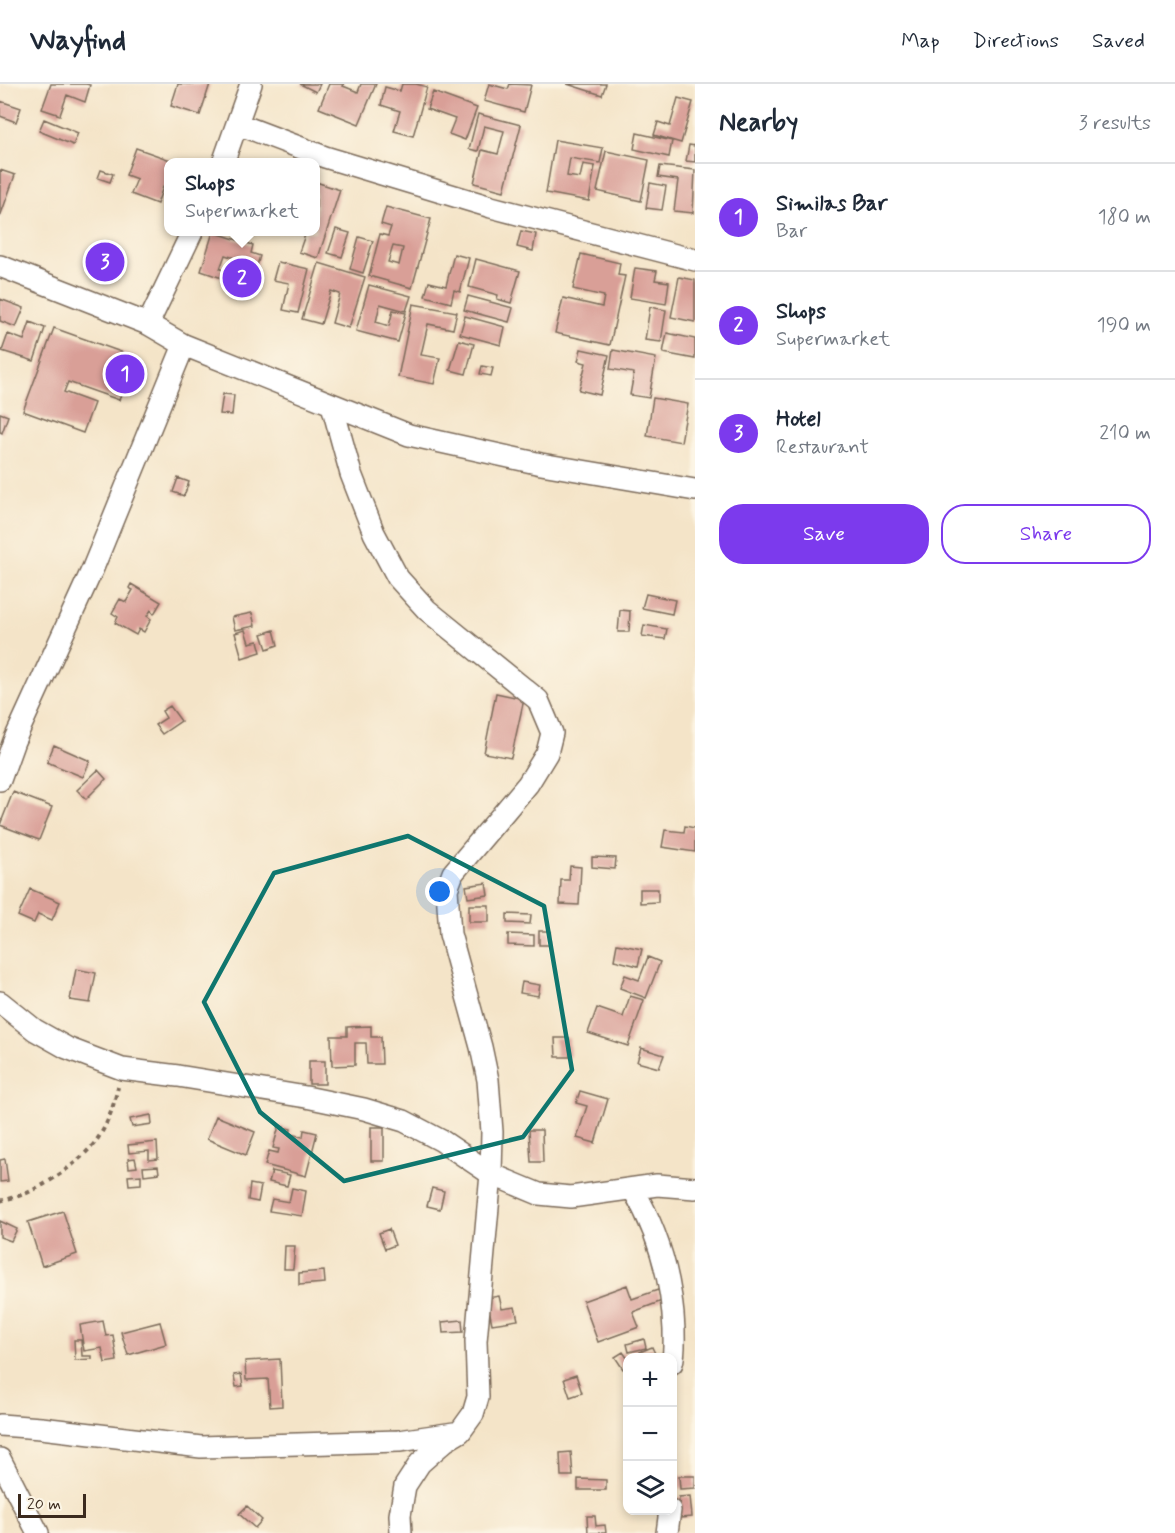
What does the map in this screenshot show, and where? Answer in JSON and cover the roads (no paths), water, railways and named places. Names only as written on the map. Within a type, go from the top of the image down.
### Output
[{"type":"street","points":[[225,158],[251,84]]},
{"type":"street","points":[[238,124],[325,157],[480,204],[695,260]]},
{"type":"street","points":[[148,324],[190,236]]},
{"type":"street","points":[[0,266],[148,324],[184,345],[409,435],[541,464],[695,490]]},
{"type":"street","points":[[0,780],[14,741],[93,568],[184,345]]},
{"type":"street","points":[[332,405],[351,474],[374,533],[398,578],[427,610],[538,700],[552,733],[547,753],[528,784],[453,873],[447,889],[450,934],[488,1080],[492,1132],[491,1174],[476,1341],[478,1397],[473,1414],[460,1432],[445,1441],[420,1463],[405,1486],[400,1515],[401,1533]]},
{"type":"street","points":[[0,1002],[35,1030],[67,1048],[122,1069],[250,1088],[364,1109],[404,1121],[442,1141],[491,1174],[539,1194],[571,1197],[657,1185],[695,1188]]},
{"type":"street","points":[[633,1189],[645,1209],[670,1285],[674,1353]]},
{"type":"street","points":[[0,1425],[201,1447],[399,1441],[460,1432]]},
{"type":"street","points":[[0,1459],[38,1533]]},
{"type":"street","points":[[667,1533],[669,1515]]},
{"type":"place","name":"Hotel","points":[[105,262]]},
{"type":"place","name":"Shops","points":[[242,278]]},
{"type":"place","name":"Similas Bar","points":[[125,374]]}]
